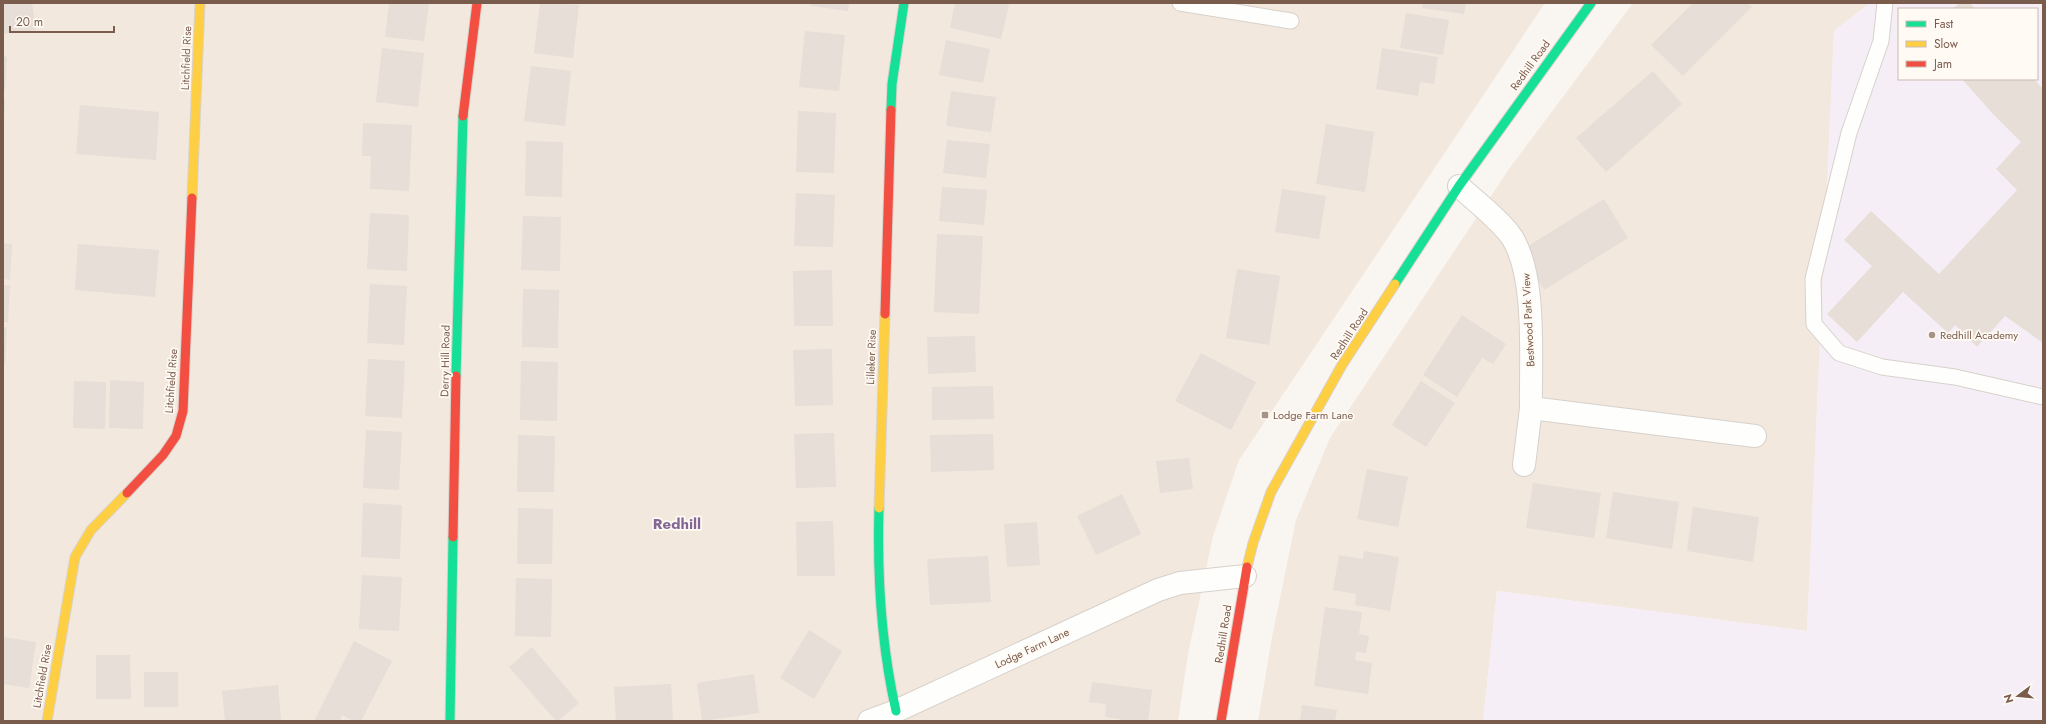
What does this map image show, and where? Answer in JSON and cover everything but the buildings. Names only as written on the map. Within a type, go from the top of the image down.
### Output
[{"type":"street","name":"Litchfield Rise","points":[[47,721],[75,557],[91,530],[163,455],[176,436],[183,411],[200,3]]},
{"type":"street","name":"Derry Hill Road","points":[[450,721],[461,129],[477,3]]},
{"type":"street","name":"Lilleker Rise","points":[[896,711],[887,670],[881,619],[878,535],[892,84],[904,3]]},
{"type":"street","name":"Redhill Road","points":[[1221,721],[1245,576],[1271,492],[1342,365],[1458,186],[1591,3]]},
{"type":"street","name":"Bestwood Park View","points":[[1458,186],[1508,232],[1520,251],[1527,281],[1530,408],[1524,466]]},
{"type":"street","points":[[1530,408],[1755,436]]},
{"type":"street","name":"Lodge Farm Lane","points":[[869,721],[896,711],[1158,590],[1180,583],[1245,576]]},
{"type":"lane","points":[[1180,3],[1291,21]]},
{"type":"lane","points":[[1884,3],[1881,41],[1849,133],[1813,279],[1814,324],[1839,353],[1882,367],[1955,377],[2043,397]]},
{"type":"shaded area","points":[[3,3],[1545,3],[1239,460],[1213,536],[1188,654],[1178,721],[3,721]]},
{"type":"shaded area","points":[[1633,3],[1870,3],[1834,31],[1807,631],[1497,591],[1483,721],[1258,721],[1272,637],[1296,520],[1330,438],[1509,169]]},
{"type":"shaded area","name":"Redhill Academy","points":[[1870,3],[2043,3],[2043,721],[1483,721],[1497,591],[1807,631],[1834,31]]},
{"type":"traffic: fast","points":[[891,110],[892,84],[904,3]]},
{"type":"traffic: fast","points":[[1395,284],[1459,186],[1591,3]]},
{"type":"traffic: fast","points":[[456,376],[463,116]]},
{"type":"traffic: fast","points":[[879,508],[881,610],[887,661],[896,711]]},
{"type":"traffic: fast","points":[[450,721],[453,537]]},
{"type":"traffic: slow","points":[[192,198],[200,3]]},
{"type":"traffic: slow","points":[[1247,567],[1253,543],[1271,492],[1342,365],[1395,284]]},
{"type":"traffic: slow","points":[[879,508],[885,314]]},
{"type":"traffic: slow","points":[[47,721],[75,557],[91,530],[127,493]]},
{"type":"traffic: jam","points":[[463,116],[477,3]]},
{"type":"traffic: jam","points":[[885,314],[891,110]]},
{"type":"traffic: jam","points":[[127,493],[163,455],[176,436],[183,411],[192,198]]},
{"type":"traffic: jam","points":[[453,537],[456,376]]},
{"type":"traffic: jam","points":[[1221,721],[1247,567]]},
{"type":"place","name":"Redhill Academy","points":[[1932,335]]},
{"type":"place","name":"Lodge Farm Lane","points":[[1265,415]]},
{"type":"district","name":"Redhill","points":[[677,524]]}]
